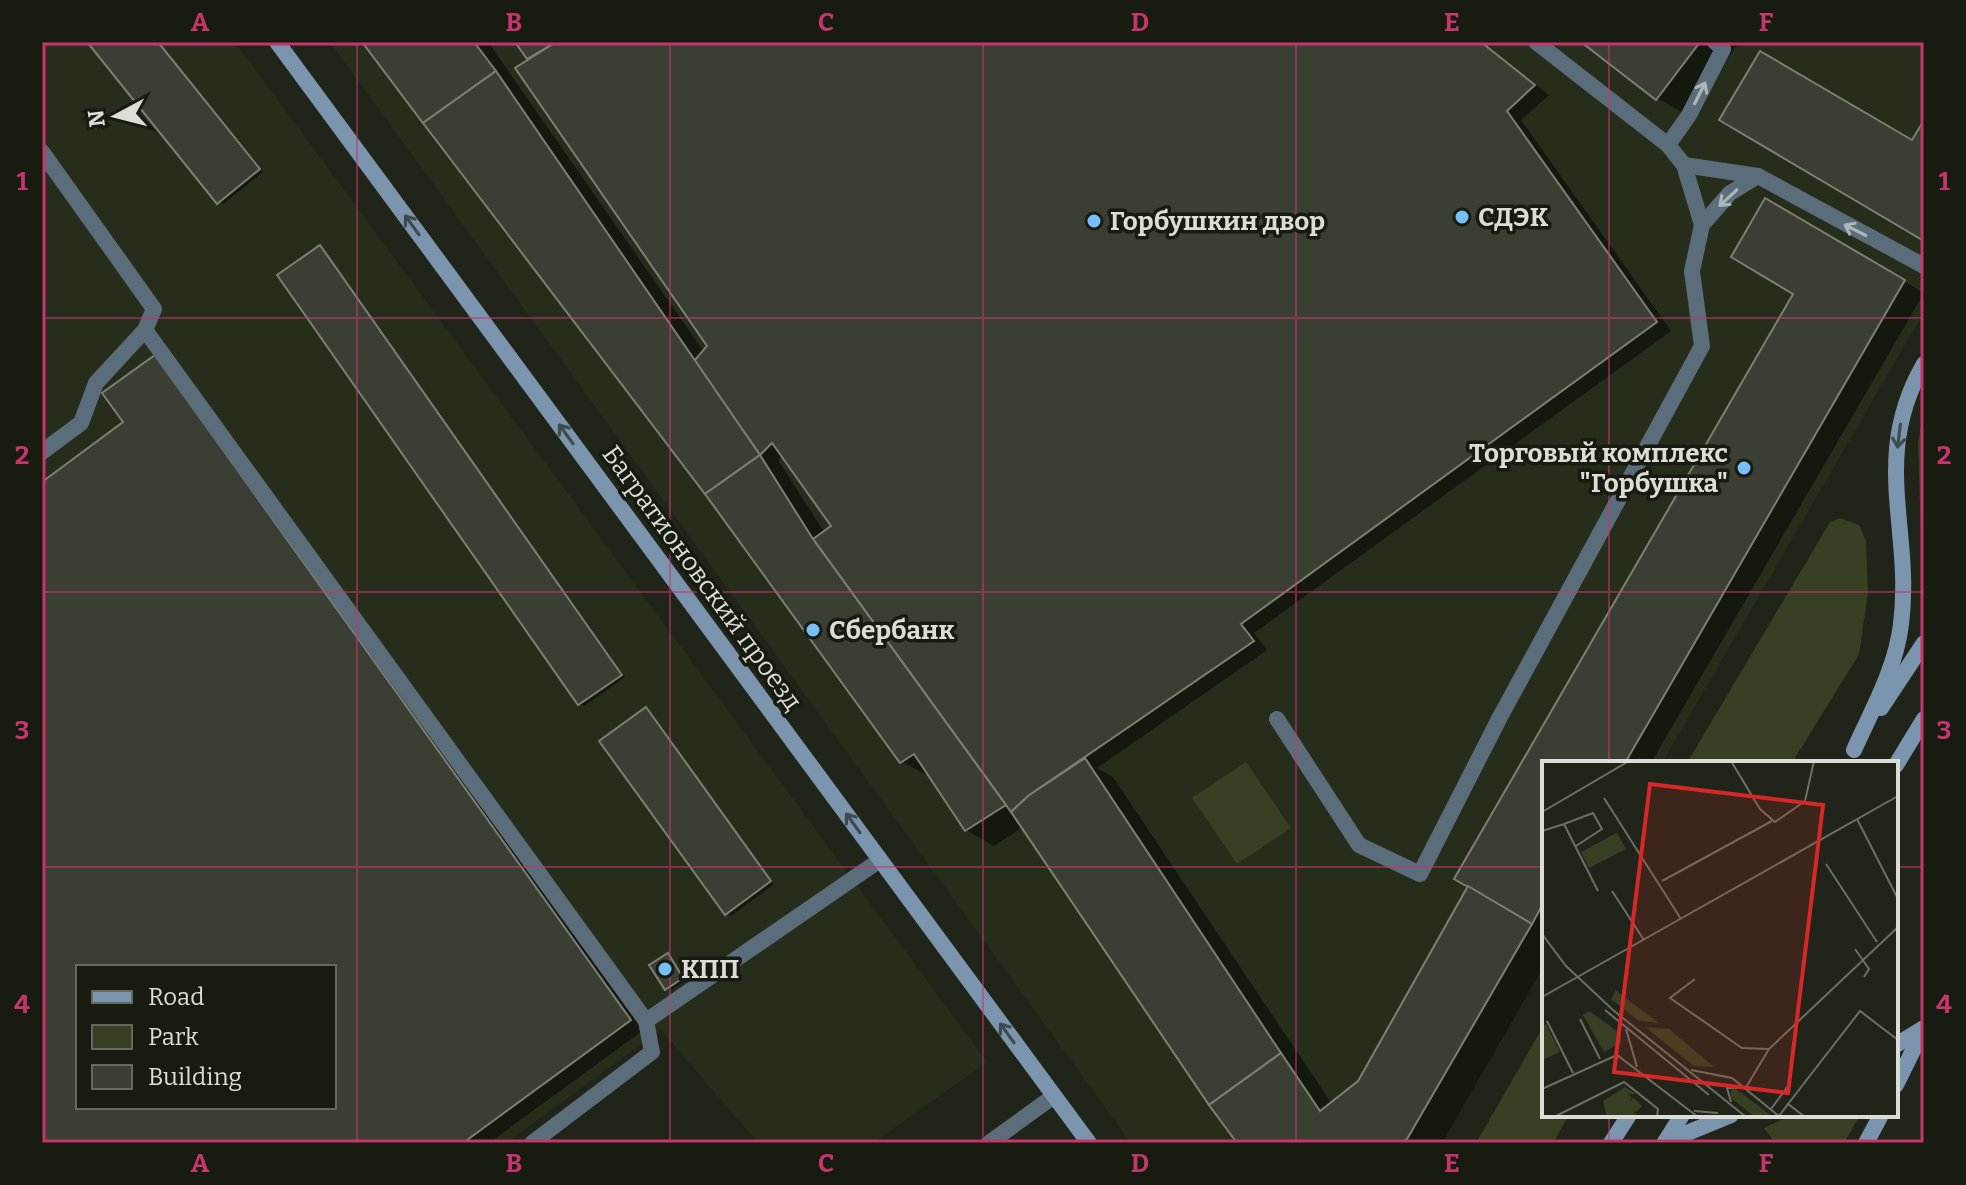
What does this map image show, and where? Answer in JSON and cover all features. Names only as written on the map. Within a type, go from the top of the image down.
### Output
[{"type":"street","name":"Багратионовский проезд","points":[[277,42],[1089,1143]]},
{"type":"street","points":[[1850,757],[1895,657],[1902,621],[1895,496],[1898,434],[1908,391],[1924,364]]},
{"type":"street","points":[[1850,757],[1924,643]]},
{"type":"street","points":[[1898,762],[1924,719]]},
{"type":"street","points":[[1898,1044],[1924,1028]]},
{"type":"street","points":[[1898,1081],[1924,1028]]},
{"type":"street","points":[[1611,1143],[1628,1117]]},
{"type":"street","points":[[1664,1142],[1681,1117]]},
{"type":"street","points":[[1664,1142],[1726,1117]]},
{"type":"street","points":[[1866,1143],[1880,1117]]},
{"type":"lane","points":[[1536,42],[1668,145],[1684,165],[1702,225]]},
{"type":"lane","points":[[1668,145],[1689,115],[1723,49],[1715,42]]},
{"type":"lane","points":[[42,152],[154,309],[145,330],[96,383],[81,423],[42,452]]},
{"type":"lane","points":[[1684,165],[1758,176],[1924,266]]},
{"type":"lane","points":[[1277,719],[1359,845],[1420,874],[1500,717],[1702,346],[1692,271],[1702,225],[1730,193],[1758,176]]},
{"type":"lane","points":[[145,330],[646,1021],[652,1052],[532,1143]]},
{"type":"lane","points":[[646,1021],[880,860]]},
{"type":"lane","points":[[989,1143],[1054,1096]]},
{"type":"shaded area","points":[[42,42],[235,42],[987,1062],[873,1143],[758,1143],[661,1030],[506,1143],[42,1143]]},
{"type":"shaded area","points":[[330,42],[1924,42],[1924,312],[1663,761],[1542,761],[1542,969],[1442,1142],[1131,1143]]},
{"type":"green space","points":[[1924,408],[1924,599],[1923,600],[1918,443]]},
{"type":"green space","points":[[1840,518],[1859,525],[1866,541],[1868,593],[1859,654],[1793,761],[1688,761],[1830,522]]},
{"type":"green space","points":[[1246,762],[1291,828],[1237,864],[1192,798]]},
{"type":"green space","points":[[1542,1028],[1542,1117],[1568,1117],[1553,1143],[1476,1143]]},
{"type":"green space","points":[[1788,1117],[1859,1117],[1844,1143],[1775,1143],[1764,1128]]},
{"type":"building","points":[[87,42],[158,42],[260,169],[217,204]]},
{"type":"building","points":[[362,42],[474,42],[496,71],[423,123]]},
{"type":"building","points":[[515,42],[556,42],[527,59]]},
{"type":"building","points":[[556,42],[1481,42],[1535,85],[1507,111],[1657,322],[1241,624],[1254,641],[1028,796],[1011,812],[813,539],[831,526],[772,443],[760,455],[694,361],[707,346],[515,68]]},
{"type":"building","points":[[1581,42],[1700,42],[1656,100]]},
{"type":"building","points":[[1760,51],[1912,140],[1924,120],[1924,241],[1719,120]]},
{"type":"building","points":[[496,71],[760,455],[705,494],[423,123]]},
{"type":"building","name":"Торговый комплекс \"Горбушка\"","points":[[1765,198],[1905,280],[1626,761],[1542,761],[1542,906],[1532,924],[1454,879],[1793,294],[1731,257]]},
{"type":"building","points":[[320,245],[622,675],[578,705],[277,275]]},
{"type":"building","points":[[155,355],[631,1020],[463,1143],[42,1143],[42,482],[123,422],[102,393]]},
{"type":"building","points":[[760,455],[813,539],[1006,805],[965,831],[914,754],[900,763],[705,494]]},
{"type":"building","points":[[646,707],[771,881],[725,915],[599,741]]},
{"type":"building","points":[[1085,758],[1281,1053],[1209,1105],[1011,812],[1028,796]]},
{"type":"building","points":[[1468,886],[1532,924],[1407,1139],[1402,1143],[1237,1143],[1209,1105],[1281,1053],[1320,1111],[1358,1081]]},
{"type":"building","name":"КПП","points":[[668,953],[683,978],[665,990],[649,965]]},
{"type":"place","name":"СДЭК","points":[[1462,217]]},
{"type":"place","name":"Горбушкин двор","points":[[1094,221]]},
{"type":"place","name":"Торговый комплекс \"Горбушка\"","points":[[1744,468]]},
{"type":"place","name":"Сбербанк","points":[[813,630]]},
{"type":"place","name":"КПП","points":[[665,969]]}]
